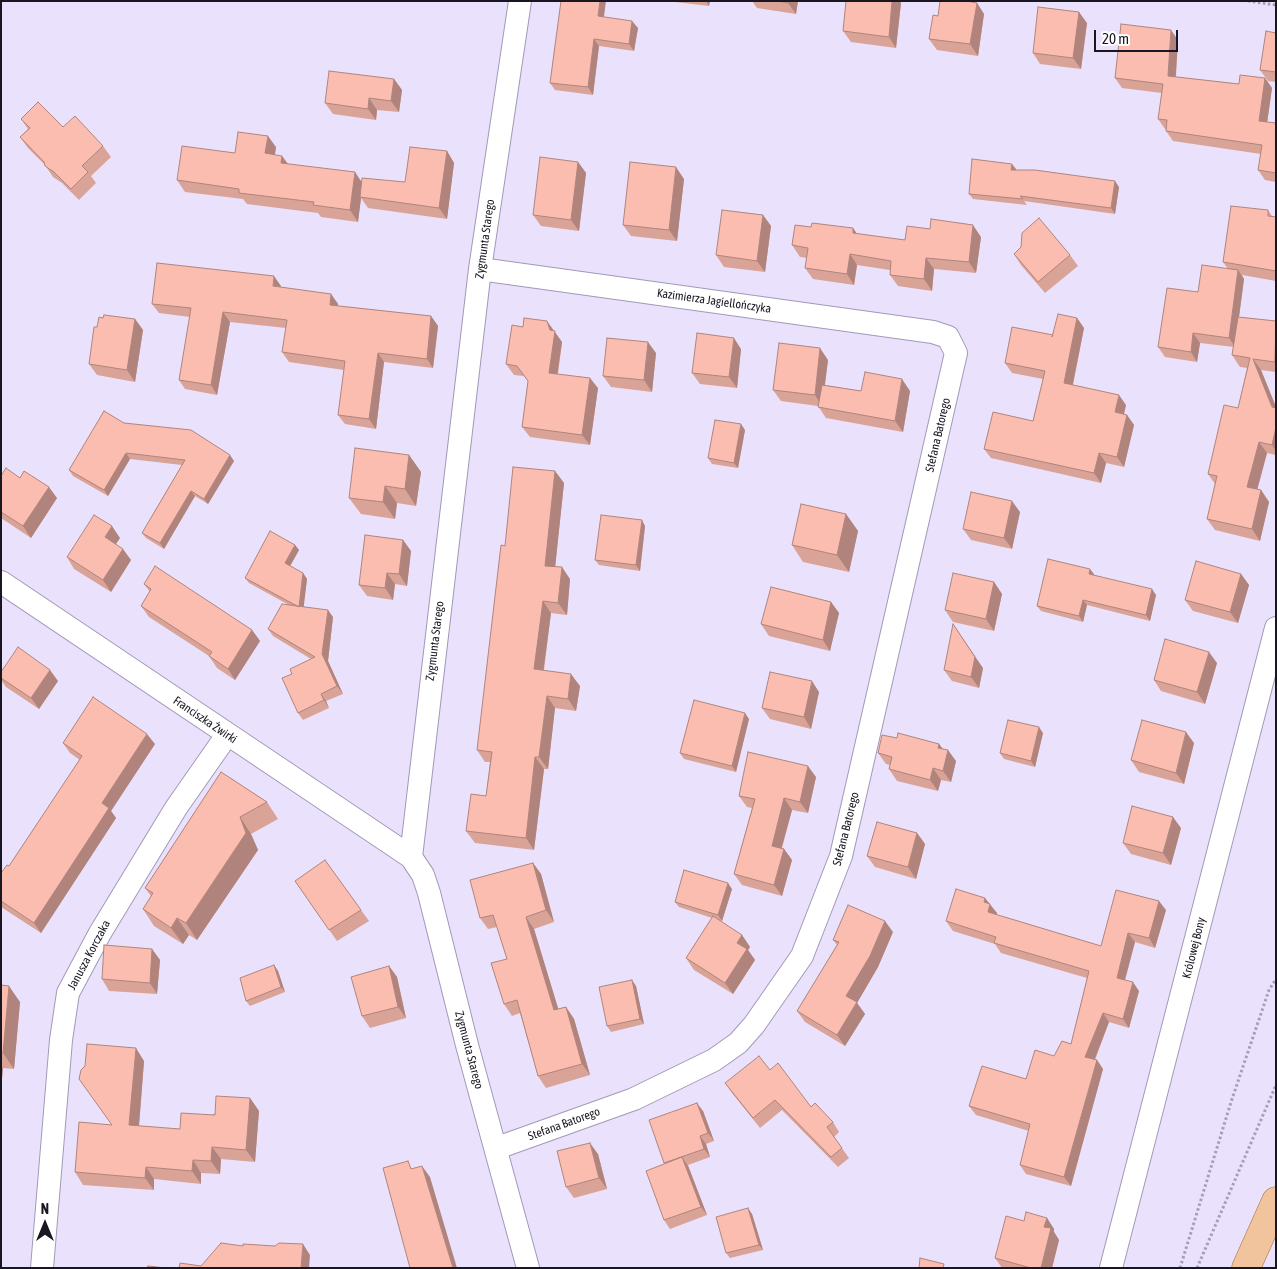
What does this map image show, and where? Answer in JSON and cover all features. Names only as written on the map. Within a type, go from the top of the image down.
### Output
[{"type":"main road","points":[[1246,1268],[1276,1201]]},
{"type":"street","name":"Zygmunta Starego","points":[[520,1],[480,269],[411,857],[422,875],[429,893],[467,1045],[497,1148],[528,1268]]},
{"type":"street","name":"Kazimierza Jagiellończyka","points":[[480,269],[933,332],[948,337]]},
{"type":"street","name":"Stefana Batorego","points":[[497,1148],[634,1098],[714,1060],[738,1043],[754,1025],[802,956],[841,856],[956,354],[948,337]]},
{"type":"street","name":"Franciszka Żwirki","points":[[1,582],[411,857]]},
{"type":"street","name":"Królowej Bony","points":[[1111,1268],[1276,628]]},
{"type":"street","name":"Janusza Korczaka","points":[[42,1268],[61,1040],[68,993],[100,932],[176,808],[227,735]]},
{"type":"path","points":[[1248,1],[1276,5]]},
{"type":"path","points":[[1180,1268],[1247,1054],[1269,990],[1276,979]]},
{"type":"path","points":[[1197,1268],[1276,1085]]},
{"type":"building","points":[[561,1],[600,1],[598,16],[632,21],[629,44],[594,39],[588,87],[550,83]]},
{"type":"building","points":[[846,1],[892,1],[889,37],[843,31]]},
{"type":"building","points":[[940,1],[977,3],[970,44],[929,39],[933,15],[938,16]]},
{"type":"building","points":[[1038,7],[1079,12],[1073,58],[1033,53]]},
{"type":"building","points":[[1121,24],[1171,30],[1168,76],[1239,84],[1240,75],[1265,78],[1259,121],[1276,123],[1276,173],[1258,170],[1262,145],[1166,131],[1167,120],[1158,119],[1163,84],[1115,78]]},
{"type":"building","points":[[1266,31],[1276,33],[1276,72],[1260,70]]},
{"type":"building","points":[[329,71],[394,79],[391,101],[369,98],[368,109],[325,103]]},
{"type":"building","points":[[38,102],[63,127],[75,116],[103,146],[82,166],[88,172],[71,189],[45,166],[44,162],[20,137],[30,128],[21,119]]},
{"type":"building","points":[[238,132],[268,136],[265,153],[282,156],[281,163],[355,172],[350,210],[313,205],[314,202],[239,193],[239,189],[177,180],[182,146],[235,153]]},
{"type":"building","points":[[410,147],[447,151],[439,208],[360,197],[362,178],[405,182]]},
{"type":"building","points":[[540,157],[578,162],[571,220],[533,215]]},
{"type":"building","points":[[972,159],[1012,164],[1011,170],[1035,170],[1115,181],[1111,208],[1020,196],[1023,199],[969,194]]},
{"type":"building","points":[[630,162],[676,167],[669,230],[623,225]]},
{"type":"building","points":[[1231,206],[1268,210],[1268,216],[1276,217],[1276,271],[1223,262]]},
{"type":"building","points":[[722,210],[763,215],[757,261],[716,255]]},
{"type":"building","points":[[1039,218],[1070,255],[1038,282],[1014,254],[1021,247],[1022,233]]},
{"type":"building","points":[[931,219],[973,225],[969,262],[926,258],[924,279],[890,275],[891,261],[850,254],[847,274],[805,268],[808,248],[792,245],[795,225],[811,227],[812,223],[853,228],[853,233],[905,240],[907,226],[930,229]]},
{"type":"building","points":[[157,263],[274,276],[273,286],[331,294],[330,305],[431,316],[427,359],[378,353],[369,419],[338,415],[345,361],[282,352],[287,320],[223,312],[211,385],[179,380],[191,308],[152,304]]},
{"type":"building","points":[[1202,265],[1238,270],[1229,338],[1193,333],[1191,352],[1158,347],[1167,288],[1198,292]]},
{"type":"building","points":[[1058,314],[1077,318],[1064,383],[1119,395],[1115,412],[1127,415],[1117,457],[1099,453],[1094,473],[984,449],[993,412],[1033,421],[1045,371],[1005,363],[1012,327],[1053,335]]},
{"type":"building","points":[[104,315],[135,319],[127,370],[89,364],[94,327],[97,327],[99,317],[103,318]]},
{"type":"building","points":[[1238,317],[1276,321],[1275,362],[1253,359],[1272,407],[1276,408],[1276,427],[1272,445],[1259,442],[1247,487],[1261,490],[1252,529],[1207,519],[1217,476],[1208,474],[1224,405],[1238,408],[1250,358],[1232,355]]},
{"type":"building","points":[[524,318],[547,321],[550,330],[555,331],[549,373],[590,378],[582,435],[522,427],[528,381],[517,366],[506,364],[512,325],[523,327]]},
{"type":"building","points":[[697,333],[734,338],[729,377],[692,373]]},
{"type":"building","points":[[607,338],[648,342],[644,380],[603,376]]},
{"type":"building","points":[[779,343],[820,348],[815,395],[773,390]]},
{"type":"building","points":[[865,372],[902,379],[895,421],[818,407],[822,385],[861,391]]},
{"type":"building","points":[[104,411],[124,423],[191,430],[230,455],[204,499],[191,491],[160,543],[142,533],[185,460],[126,453],[104,490],[69,470]]},
{"type":"building","points":[[715,420],[741,424],[734,463],[708,458]]},
{"type":"building","points":[[355,448],[409,455],[405,489],[385,486],[383,502],[349,498]]},
{"type":"building","points":[[513,467],[555,471],[545,566],[562,567],[558,603],[543,601],[534,669],[571,674],[568,699],[547,696],[539,757],[535,757],[526,838],[466,831],[471,794],[486,796],[492,752],[477,750],[501,545],[505,546]]},
{"type":"building","points":[[6,468],[20,478],[24,471],[49,487],[23,526],[1,512],[1,476]]},
{"type":"building","points":[[971,492],[1012,501],[1004,538],[963,529]]},
{"type":"building","points":[[801,504],[846,514],[837,555],[792,545]]},
{"type":"building","points":[[94,515],[112,526],[105,537],[123,549],[103,580],[67,557]]},
{"type":"building","points":[[601,515],[642,520],[636,565],[595,560]]},
{"type":"building","points":[[270,531],[295,545],[285,563],[303,573],[299,607],[245,578]]},
{"type":"building","points":[[365,535],[403,540],[399,574],[387,573],[385,588],[359,585]]},
{"type":"building","points":[[1048,559],[1090,569],[1089,574],[1152,589],[1146,615],[1083,600],[1079,616],[1037,606]]},
{"type":"building","points":[[1196,561],[1241,574],[1230,612],[1185,600]]},
{"type":"building","points":[[155,566],[252,630],[228,669],[209,656],[212,652],[141,606],[151,589],[144,584]]},
{"type":"building","points":[[953,573],[994,582],[986,619],[945,610]]},
{"type":"building","points":[[771,587],[831,602],[823,640],[761,624]]},
{"type":"building","points":[[282,604],[328,610],[322,654],[337,686],[321,694],[324,700],[298,713],[282,678],[292,674],[290,669],[315,657],[268,629]]},
{"type":"building","points":[[953,624],[975,657],[971,677],[944,670]]},
{"type":"building","points":[[1165,639],[1209,652],[1197,692],[1154,680]]},
{"type":"building","points":[[18,647],[50,670],[31,698],[1,678],[1,672]]},
{"type":"building","points":[[770,672],[812,681],[804,717],[762,708]]},
{"type":"building","points":[[93,697],[147,734],[102,803],[109,808],[34,923],[1,901],[1,873],[7,865],[9,866],[82,756],[63,743]]},
{"type":"building","points":[[694,700],[745,713],[732,766],[680,753]]},
{"type":"building","points":[[1008,720],[1039,727],[1031,761],[1000,753]]},
{"type":"building","points":[[1142,720],[1186,732],[1176,773],[1131,760]]},
{"type":"building","points":[[898,733],[939,744],[938,748],[948,750],[943,771],[933,768],[930,780],[889,769],[892,757],[878,753],[882,735],[897,738]]},
{"type":"building","points":[[748,752],[808,766],[800,802],[784,798],[772,846],[784,849],[774,885],[734,874],[755,799],[739,796]]},
{"type":"building","points":[[221,772],[267,802],[240,817],[246,833],[186,923],[177,918],[171,928],[143,909],[153,893],[145,888]]},
{"type":"building","points":[[1132,806],[1173,817],[1163,853],[1123,843]]},
{"type":"building","points":[[877,822],[917,833],[908,867],[867,856]]},
{"type":"building","points":[[325,860],[361,910],[329,930],[295,881]]},
{"type":"building","points":[[533,863],[546,910],[526,917],[554,1010],[566,1007],[582,1064],[538,1076],[517,1000],[504,1004],[491,963],[507,959],[493,915],[480,918],[470,880]]},
{"type":"building","points":[[684,870],[728,883],[718,915],[675,902]]},
{"type":"building","points":[[956,889],[985,898],[984,902],[990,904],[988,912],[1101,946],[1116,890],[1159,901],[1149,938],[1128,933],[1117,978],[1133,982],[1123,1019],[1103,1013],[1085,1057],[1097,1060],[1064,1177],[1020,1165],[1030,1124],[969,1106],[982,1066],[1026,1079],[1035,1050],[1054,1056],[1062,1041],[1071,1044],[1089,971],[994,943],[996,937],[946,921]]},
{"type":"building","points":[[848,905],[885,921],[870,956],[846,996],[857,1002],[837,1035],[797,1011],[839,942],[833,940]]},
{"type":"building","points":[[713,916],[742,935],[737,943],[747,949],[725,983],[686,958]]},
{"type":"building","points":[[104,945],[152,949],[150,983],[102,979]]},
{"type":"building","points":[[274,965],[281,987],[246,1001],[240,978]]},
{"type":"building","points":[[389,966],[398,1007],[362,1016],[351,977]]},
{"type":"building","points":[[632,980],[640,1019],[607,1026],[599,987]]},
{"type":"building","points":[[1,985],[9,986],[3,1053],[1,1053]]},
{"type":"building","points":[[87,1044],[136,1048],[129,1125],[180,1129],[181,1113],[215,1115],[216,1096],[250,1098],[246,1150],[212,1147],[211,1161],[193,1160],[192,1171],[146,1167],[145,1178],[75,1172],[79,1122],[112,1125],[79,1079],[81,1070],[85,1066]]},
{"type":"building","points":[[759,1056],[770,1070],[778,1063],[811,1107],[815,1103],[833,1122],[827,1127],[842,1148],[831,1157],[775,1100],[753,1118],[725,1083]]},
{"type":"building","points":[[697,1103],[708,1133],[700,1136],[704,1149],[664,1163],[649,1120]]},
{"type":"building","points":[[590,1143],[599,1178],[566,1187],[557,1151]]},
{"type":"building","points":[[682,1157],[701,1207],[664,1220],[646,1171]]},
{"type":"building","points":[[408,1161],[411,1169],[422,1166],[453,1268],[410,1268],[383,1168]]},
{"type":"building","points":[[748,1208],[759,1245],[726,1253],[716,1217]]},
{"type":"building","points":[[1026,1212],[1047,1218],[1044,1227],[1051,1228],[1041,1268],[1031,1268],[995,1258],[1006,1216],[1024,1221]]},
{"type":"building","points":[[221,1243],[243,1246],[243,1244],[275,1246],[279,1243],[303,1244],[301,1268],[179,1268],[180,1263],[201,1266]]},
{"type":"building","points":[[920,1258],[944,1264],[943,1268],[919,1268]]},
{"type":"building","points":[[148,1266],[166,1268],[146,1268]]}]
